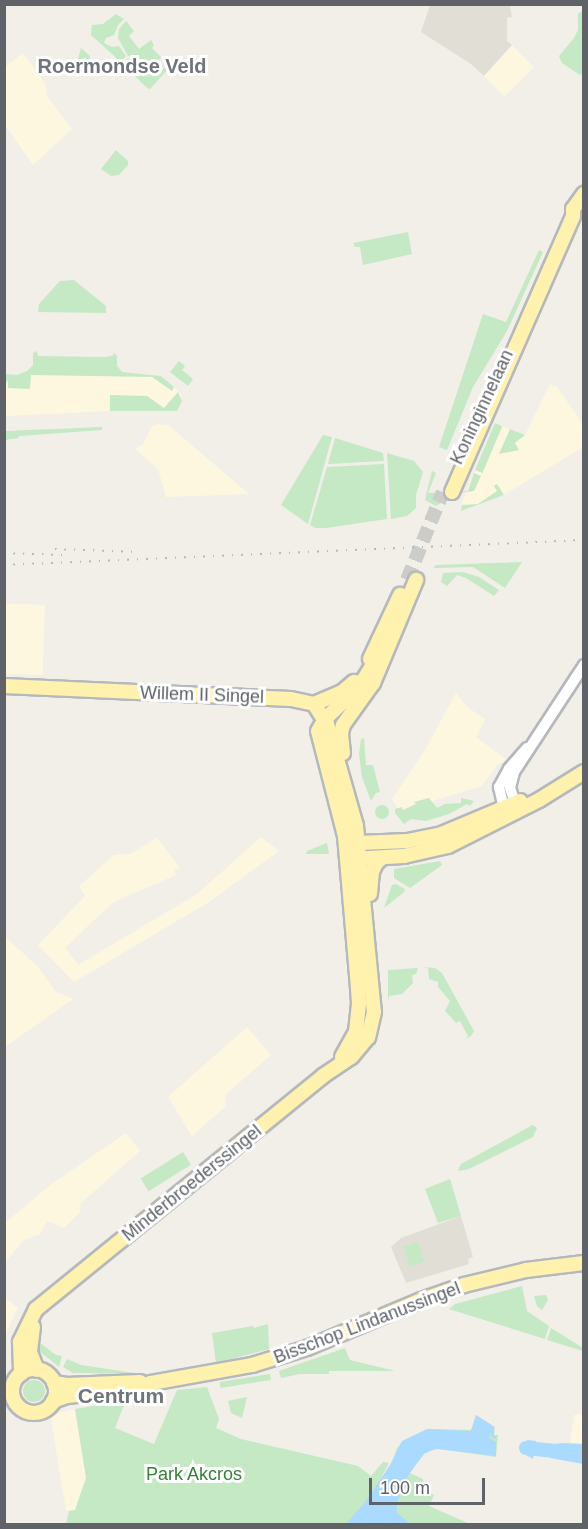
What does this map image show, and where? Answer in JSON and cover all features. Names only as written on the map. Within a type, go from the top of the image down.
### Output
[{"type":"main road","name":"Koninginnelaan","points":[[573,216],[573,209],[584,194]]},
{"type":"main road","name":"Koninginnelaan","points":[[448,492],[493,377],[523,323],[573,216],[584,206]]},
{"type":"main road","points":[[344,782],[341,730],[373,683],[412,580],[374,654],[350,685],[342,693],[314,704],[344,782],[358,843]]},
{"type":"main road","points":[[321,725],[359,687],[373,665],[374,654]]},
{"type":"main road","name":"Willem II Singel","points":[[4,686],[284,698],[314,704]]},
{"type":"main road","points":[[321,725],[341,817],[353,859]]},
{"type":"main road","points":[[353,859],[417,855],[448,846],[511,809],[584,772]]},
{"type":"main road","points":[[367,927],[351,849],[358,843],[407,841],[439,834],[511,809]]},
{"type":"main road","points":[[367,927],[372,872],[376,863],[382,858]]},
{"type":"main road","name":"Minderbroederssingel","points":[[330,1070],[345,1054],[356,1032],[359,1003],[352,924],[353,859]]},
{"type":"main road","name":"Minderbroederssingel","points":[[21,1374],[19,1348],[26,1326],[36,1309],[55,1296],[330,1070],[358,1051],[372,1027],[374,1011],[367,927]]},
{"type":"main road","name":"Bisschop Lindanussingel","points":[[53,1401],[67,1396],[117,1392],[151,1383],[228,1371],[277,1358],[464,1286],[526,1270],[584,1263]]},
{"type":"main road","name":"Minderbroederssingel","points":[[37,1370],[30,1352],[31,1335],[38,1318],[55,1296]]},
{"type":"main road","points":[[37,1370],[47,1373],[54,1383],[53,1401],[47,1408],[37,1413],[19,1406],[13,1389],[21,1374],[37,1370]]},
{"type":"main road","name":"Bisschop Lindanussingel","points":[[54,1383],[151,1383]]},
{"type":"main road","points":[[4,1410],[19,1406]]},
{"type":"street","points":[[511,809],[499,787],[509,769],[527,748],[584,665]]},
{"type":"street","points":[[511,809],[510,781],[527,748]]},
{"type":"shaded area","points":[[430,5],[513,5],[510,6],[512,17],[507,18],[507,41],[512,45],[484,76],[471,64],[421,32]]},
{"type":"shaded area","points":[[512,45],[534,67],[504,97],[482,75]]},
{"type":"shaded area","points":[[23,53],[45,83],[47,96],[72,129],[33,165],[5,125],[5,67]]},
{"type":"shaded area","points":[[33,353],[38,356],[116,367],[122,372],[161,376],[181,394],[182,401],[177,411],[133,410],[5,416],[4,374],[17,375],[27,371],[33,365]]},
{"type":"shaded area","points":[[550,384],[557,387],[583,424],[583,447],[504,495],[461,511],[463,500],[495,423],[525,435]]},
{"type":"shaded area","points":[[168,425],[249,494],[166,497],[158,469],[135,449],[143,444],[152,426]]},
{"type":"shaded area","points":[[5,604],[45,605],[43,675],[4,674]]},
{"type":"shaded area","points":[[456,693],[467,707],[485,719],[476,737],[507,760],[497,765],[482,786],[399,811],[392,799],[425,750]]},
{"type":"shaded area","points":[[261,837],[279,851],[209,902],[74,982],[38,945],[85,896],[79,886],[114,855],[130,854],[157,838],[180,868],[174,870],[176,875],[114,902],[94,920],[65,948],[78,965],[197,894]]},
{"type":"shaded area","points":[[4,936],[37,966],[56,992],[73,999],[5,1047]]},
{"type":"shaded area","points":[[247,1027],[271,1055],[225,1095],[226,1106],[192,1136],[168,1097]]},
{"type":"shaded area","points":[[126,1133],[140,1151],[81,1203],[80,1212],[64,1228],[47,1221],[40,1234],[24,1240],[5,1262],[5,1223],[49,1186]]},
{"type":"shaded area","points":[[461,1216],[473,1257],[468,1259],[469,1264],[406,1283],[391,1247],[401,1238]]},
{"type":"shaded area","points":[[5,1298],[18,1308],[5,1334]]},
{"type":"shaded area","points":[[75,1409],[86,1478],[75,1510],[66,1511],[51,1418],[57,1413]]},
{"type":"shaded area","points":[[583,1414],[583,1444],[570,1443],[574,1415]]},
{"type":"green space","points":[[583,10],[583,73],[580,75],[562,63],[559,56],[574,38],[578,30],[578,14]]},
{"type":"green space","points":[[116,14],[124,19],[118,25],[114,35],[106,38],[104,43],[112,47],[119,46],[126,56],[121,62],[91,35],[92,25],[103,24]]},
{"type":"green space","points":[[126,21],[134,31],[129,36],[139,49],[151,40],[154,45],[152,48],[162,58],[140,60],[128,56],[118,38],[119,29]]},
{"type":"green space","points":[[81,48],[90,56],[88,70],[78,76],[75,71]]},
{"type":"green space","points":[[128,58],[140,63],[162,65],[167,70],[150,89],[123,64]]},
{"type":"green space","points":[[116,150],[128,161],[128,165],[119,175],[111,176],[101,169]]},
{"type":"green space","points":[[408,232],[412,254],[363,265],[360,247],[355,247],[353,243]]},
{"type":"green space","points":[[539,250],[543,252],[507,331],[473,387],[447,450],[439,447],[483,314],[506,322]]},
{"type":"green space","points":[[74,280],[106,306],[106,313],[38,312],[39,304],[60,281]]},
{"type":"green space","points":[[37,351],[38,356],[106,357],[114,355],[113,352],[117,356],[117,366],[122,372],[161,376],[174,387],[172,391],[152,377],[31,375],[30,389],[8,388],[8,380],[5,385],[5,374],[17,375],[27,371],[33,365],[33,353]]},
{"type":"green space","points":[[179,361],[185,366],[182,370],[193,379],[188,386],[170,372]]},
{"type":"green space","points":[[178,392],[182,401],[177,411],[110,411],[110,395],[147,396],[164,408]]},
{"type":"green space","points":[[495,423],[502,426],[482,473],[475,470]]},
{"type":"green space","points":[[102,427],[102,430],[19,436],[19,438],[5,440],[5,431]]},
{"type":"green space","points":[[510,429],[525,435],[515,443],[519,450],[499,454]]},
{"type":"green space","points":[[323,435],[332,437],[308,524],[281,505]]},
{"type":"green space","points":[[335,438],[383,453],[384,461],[328,464]]},
{"type":"green space","points":[[387,453],[414,461],[423,472],[416,495],[416,508],[407,516],[391,519]]},
{"type":"green space","points":[[384,464],[387,519],[326,528],[315,528],[310,525],[327,467]]},
{"type":"green space","points":[[432,471],[436,473],[428,493],[468,491],[474,473],[481,476],[474,491],[456,493],[436,506],[425,500]]},
{"type":"green space","points":[[497,484],[504,495],[461,511],[462,505],[478,504],[497,491],[494,486]]},
{"type":"green space","points":[[522,562],[505,588],[473,567],[434,568],[435,565]]},
{"type":"green space","points":[[463,572],[479,577],[499,590],[494,596],[466,578],[457,575],[447,586],[441,582],[443,573]]},
{"type":"green space","points":[[364,738],[366,765],[373,765],[380,792],[376,793],[371,801],[362,777],[359,754],[361,739]]},
{"type":"green space","points":[[429,798],[437,808],[445,804],[461,803],[461,798],[474,801],[470,806],[467,804],[449,814],[426,821],[411,819],[404,824],[395,813],[395,809],[402,807],[403,810],[416,804],[414,802]]},
{"type":"green space","points":[[379,805],[385,805],[389,812],[385,819],[379,819],[375,815],[375,809]]},
{"type":"green space","points":[[327,843],[329,854],[306,854],[307,851]]},
{"type":"green space","points":[[440,861],[442,865],[410,888],[394,878],[394,869]]},
{"type":"green space","points":[[396,884],[405,889],[404,892],[384,908],[392,885]]},
{"type":"green space","points":[[423,967],[435,968],[442,973],[474,1031],[471,1036],[465,1039],[468,1036],[460,1021],[456,1023],[445,1011],[450,1001],[438,987],[438,982],[429,979],[428,968]]},
{"type":"green space","points":[[418,968],[416,974],[412,975],[413,983],[402,994],[389,996],[388,1001],[388,970]]},
{"type":"green space","points":[[533,1125],[537,1128],[533,1137],[469,1169],[458,1171],[461,1164]]},
{"type":"green space","points":[[183,1152],[191,1165],[149,1191],[141,1178]]},
{"type":"green space","points":[[450,1179],[461,1216],[438,1223],[425,1189]]},
{"type":"green space","points":[[418,1242],[424,1262],[410,1266],[404,1246]]},
{"type":"green space","points":[[522,1286],[527,1311],[549,1326],[545,1339],[449,1309],[455,1304]]},
{"type":"green space","points":[[546,1295],[548,1300],[542,1310],[537,1306],[534,1296]]},
{"type":"green space","points":[[268,1324],[269,1349],[216,1363],[212,1333]]},
{"type":"green space","points":[[551,1328],[583,1348],[583,1351],[547,1340]]},
{"type":"green space","points":[[39,1334],[40,1343],[56,1355],[62,1356],[59,1367],[38,1350]]},
{"type":"green space","points":[[345,1348],[350,1360],[395,1371],[329,1371],[329,1374],[300,1374],[281,1378],[279,1371]]},
{"type":"green space","points":[[67,1359],[81,1365],[141,1374],[73,1373],[63,1367]]},
{"type":"green space","points":[[270,1374],[271,1380],[221,1388],[220,1382]]},
{"type":"green space","points":[[34,1380],[42,1383],[45,1391],[42,1399],[34,1402],[26,1399],[23,1391],[26,1383]]},
{"type":"green space","name":"Park Akcros","points":[[207,1387],[219,1419],[216,1428],[241,1439],[358,1466],[371,1476],[383,1462],[389,1463],[380,1480],[391,1466],[397,1448],[403,1441],[429,1429],[471,1430],[476,1415],[495,1427],[494,1435],[498,1435],[496,1457],[433,1448],[424,1451],[410,1473],[423,1479],[425,1491],[434,1495],[429,1506],[470,1524],[66,1524],[69,1511],[75,1510],[86,1478],[75,1409],[126,1400],[115,1428],[154,1444],[177,1390]]},
{"type":"green space","points":[[247,1397],[242,1418],[231,1413],[228,1401]]},
{"type":"water","points":[[476,1415],[494,1427],[494,1435],[497,1439],[491,1437],[491,1432],[489,1438],[496,1442],[496,1456],[437,1449],[430,1451],[424,1454],[409,1474],[397,1502],[397,1513],[410,1524],[346,1524],[366,1501],[390,1465],[402,1441],[427,1429],[471,1431]]},
{"type":"water","points":[[527,1440],[536,1441],[533,1459],[526,1455]]},
{"type":"water","points":[[554,1444],[583,1444],[583,1464],[550,1458]]},
{"type":"waterway","points":[[526,1448],[584,1454]]},
{"type":"tunnel","points":[[407,580],[443,492]]},
{"type":"railway","points":[[4,565],[584,540]]},
{"type":"railway","points":[[55,549],[139,552]]},
{"type":"railway","points":[[4,553],[64,555]]},
{"type":"district","name":"Roermondse Veld","points":[[122,66]]},
{"type":"district","name":"Centrum","points":[[121,1396]]}]
